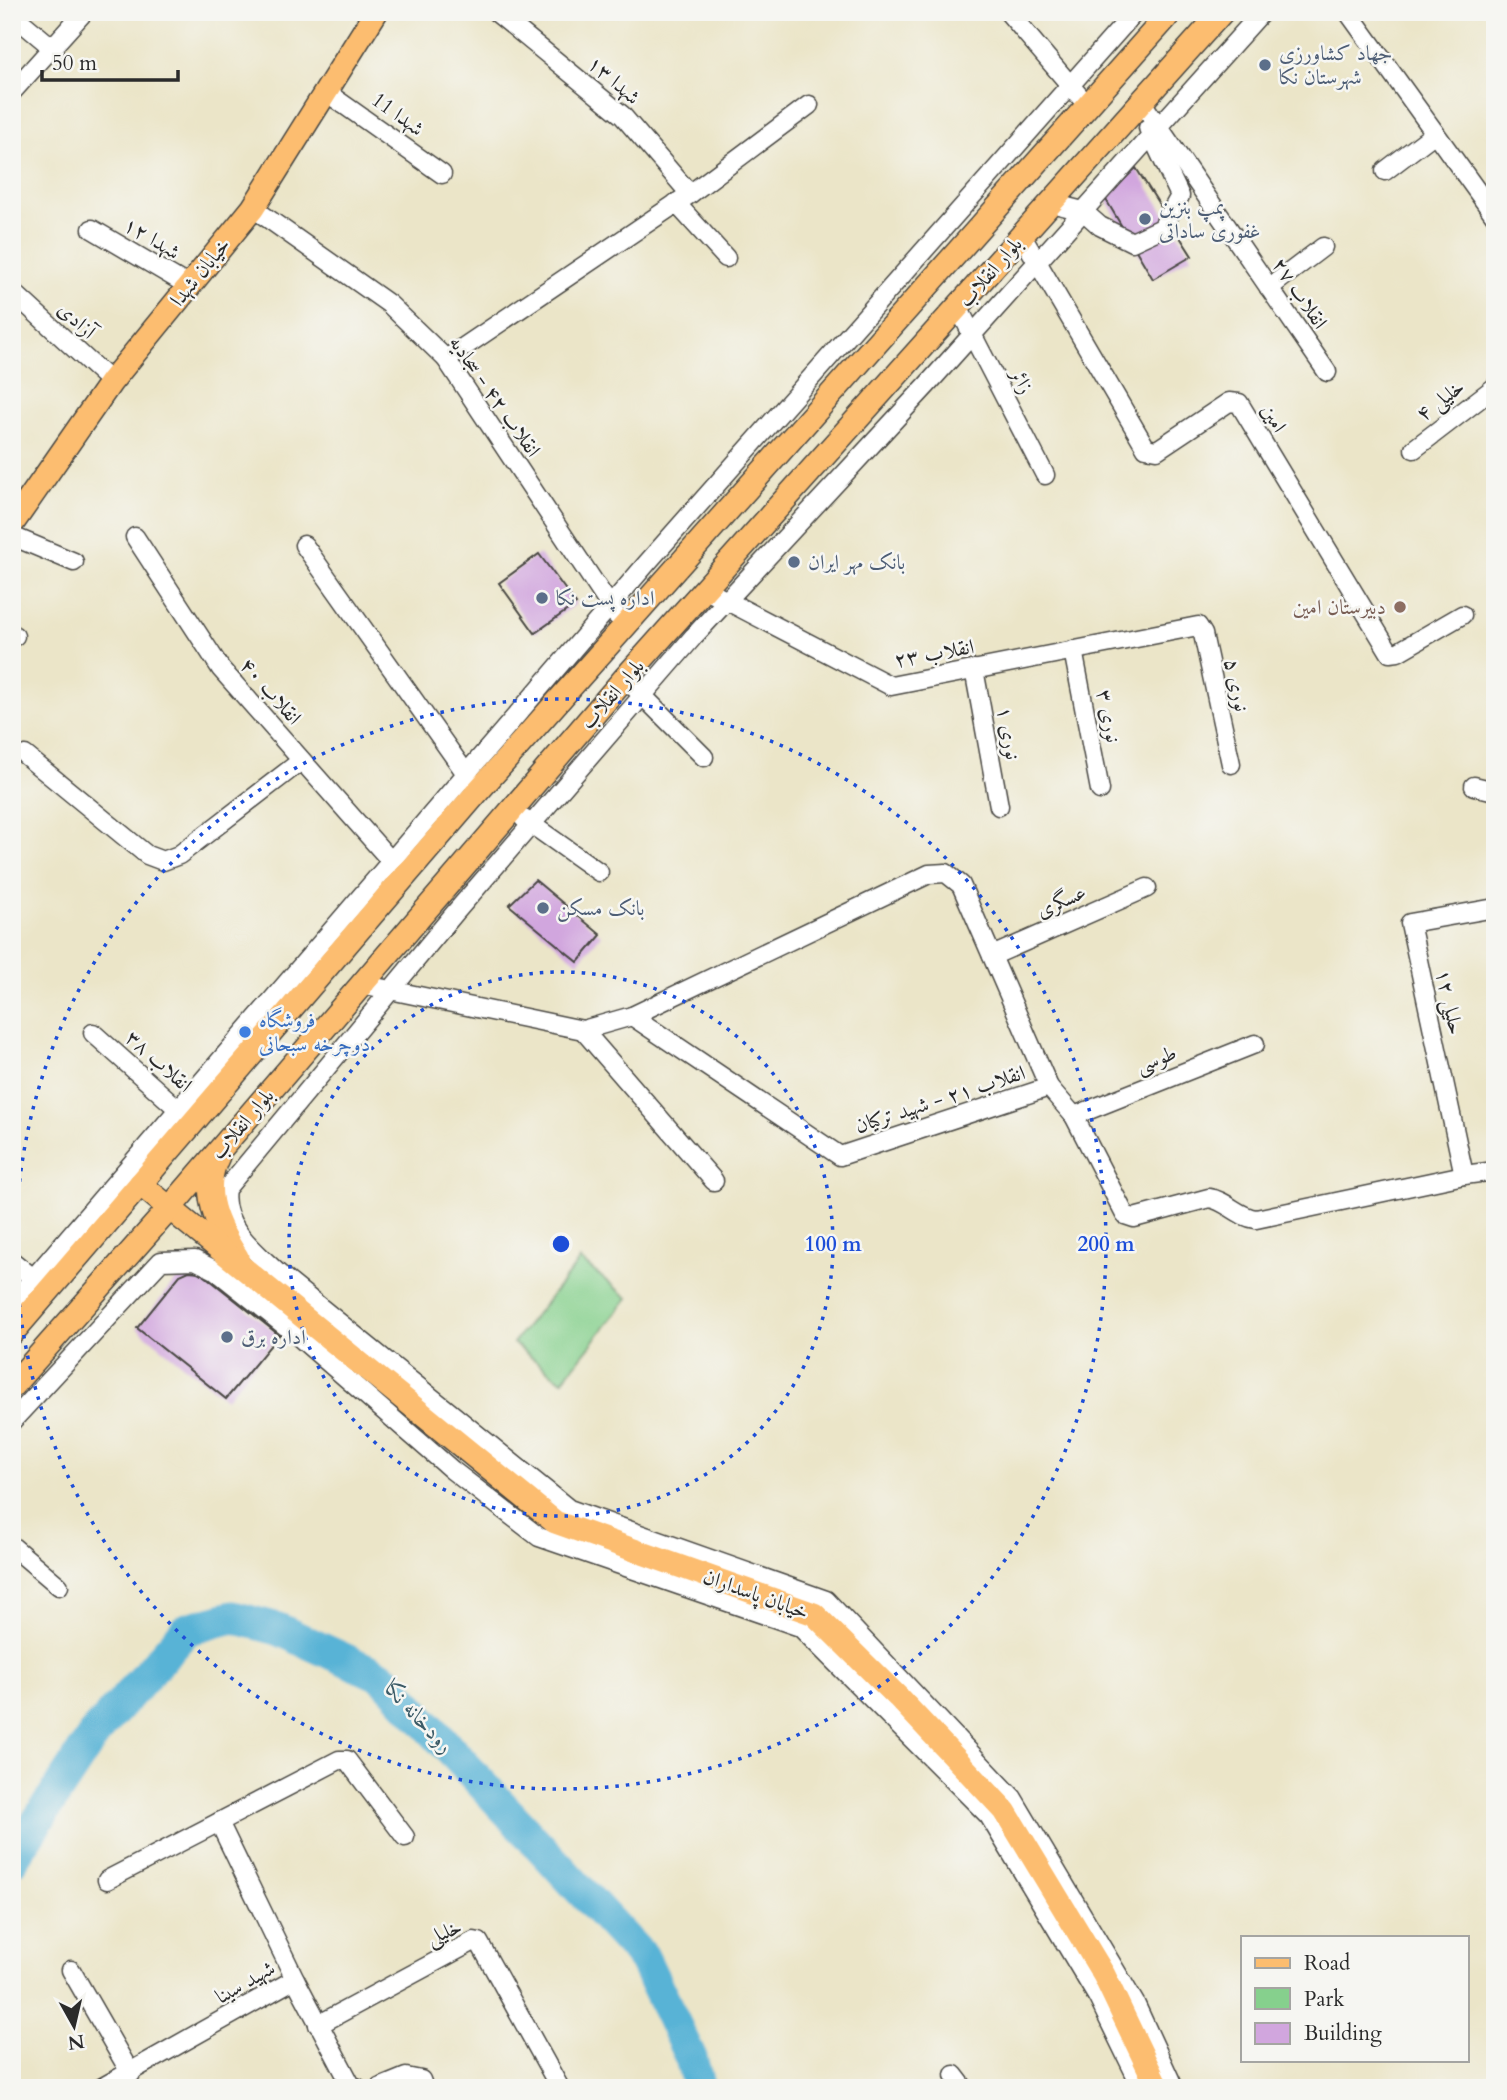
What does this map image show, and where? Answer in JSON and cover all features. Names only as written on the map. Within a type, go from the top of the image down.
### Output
[{"type":"main road","name":"خیابان شهدا","points":[[12,524],[111,382],[253,208],[376,12]]},
{"type":"main road","name":"بلوار انقلاب","points":[[12,1333],[41,1284],[140,1184],[186,1116],[472,782],[623,626],[1171,12]]},
{"type":"main road","name":"بلوار انقلاب","points":[[12,1386],[223,1147],[625,678],[881,395],[1140,101],[1223,12]]},
{"type":"main road","points":[[851,373],[862,371],[873,375],[880,384],[881,395]]},
{"type":"main road","points":[[223,1147],[210,1179],[214,1213],[246,1271]]},
{"type":"main road","name":"خیابان پاسداران","points":[[140,1184],[555,1522],[814,1614],[898,1697],[1005,1811],[1104,1975],[1158,2088]]},
{"type":"street","points":[[12,92],[54,49],[84,12]]},
{"type":"street","name":"شهدا ۱۳","points":[[496,12],[622,115],[726,258]]},
{"type":"street","points":[[1008,12],[1087,105]]},
{"type":"street","points":[[12,1303],[41,1284],[186,1116],[391,861],[472,782],[610,606],[1135,12]]},
{"type":"street","points":[[1174,2088],[1135,2003],[1013,1798],[826,1600],[569,1509],[278,1273],[245,1241],[229,1217],[226,1189],[531,824],[643,696],[1262,12]]},
{"type":"street","points":[[1348,12],[1436,134],[1491,204]]},
{"type":"street","points":[[12,14],[54,49]]},
{"type":"street","name":"شهدا 11","points":[[326,92],[442,174]]},
{"type":"street","name":"انقلاب ۲۷","points":[[1140,101],[1155,132],[1327,372]]},
{"type":"street","points":[[446,359],[683,198],[810,105]]},
{"type":"street","points":[[1051,202],[1083,211],[1100,226],[1132,242],[1161,228],[1180,196],[1155,132]]},
{"type":"street","points":[[1385,171],[1436,134]]},
{"type":"street","name":"انقلاب ۴۲ - سجادیه","points":[[253,208],[389,304],[446,359],[623,626]]},
{"type":"street","name":"شهدا ۱۲","points":[[92,229],[189,286]]},
{"type":"street","name":"امین","points":[[1022,236],[1146,448],[1157,450],[1229,402],[1239,403],[1390,653],[1398,652],[1462,615]]},
{"type":"street","points":[[1269,288],[1323,247]]},
{"type":"street","name":"آزادی","points":[[12,291],[111,382]]},
{"type":"street","name":"زائر","points":[[958,307],[1045,475]]},
{"type":"street","name":"خلیلی ۴","points":[[1414,449],[1495,387]]},
{"type":"street","points":[[12,536],[74,562]]},
{"type":"street","name":"انقلاب ۴۰","points":[[135,537],[221,669],[391,861]]},
{"type":"street","points":[[304,545],[472,782]]},
{"type":"street","name":"انقلاب ۲۳","points":[[706,590],[891,686],[1189,628]]},
{"type":"street","name":"نوری ۵","points":[[1189,628],[1198,626],[1203,634],[1231,764]]},
{"type":"street","name":"نوری ۳","points":[[1073,650],[1100,790]]},
{"type":"street","name":"نوری ۱","points":[[974,669],[999,806]]},
{"type":"street","points":[[625,678],[704,758]]},
{"type":"street","points":[[24,755],[147,855],[163,861],[179,855],[301,761]]},
{"type":"street","points":[[1474,786],[1495,791]]},
{"type":"street","points":[[511,810],[599,872]]},
{"type":"street","points":[[361,984],[583,1030],[632,1016],[929,874],[946,873],[961,885],[1049,1087]]},
{"type":"street","name":"عسگری","points":[[992,956],[1147,888]]},
{"type":"street","name":"حلیلی ۱۲","points":[[1464,1175],[1410,923],[1495,908]]},
{"type":"street","name":"انقلاب ۲۱ - شهید ترکیان","points":[[632,1016],[841,1156],[1049,1087],[1074,1116],[1125,1215],[1134,1218],[1209,1198],[1247,1218],[1256,1219],[1464,1175],[1495,1171]]},
{"type":"street","points":[[583,1030],[714,1181]]},
{"type":"street","name":"انقلاب ۳۸","points":[[93,1033],[186,1116]]},
{"type":"street","name":"طوسی","points":[[1074,1116],[1255,1044]]},
{"type":"street","points":[[12,1421],[161,1261],[195,1260],[215,1270],[299,1337],[453,1469],[539,1537],[800,1627],[989,1816],[1098,1998],[1142,2088]]},
{"type":"street","points":[[12,1261],[41,1284]]},
{"type":"street","points":[[12,1546],[59,1586]]},
{"type":"street","points":[[107,1881],[339,1760],[347,1760],[405,1836]]},
{"type":"street","name":"شهید سینا","points":[[101,2088],[131,2074],[295,1979],[219,1822]]},
{"type":"street","name":"خلیلی","points":[[318,2025],[474,1941],[479,1942],[559,2088]]},
{"type":"street","points":[[71,1970],[131,2074]]},
{"type":"street","points":[[295,1979],[351,2085],[358,2088]]},
{"type":"street","points":[[379,2088],[406,2077],[421,2080],[425,2088]]},
{"type":"green space","points":[[580,1260],[628,1298],[562,1381],[513,1343]]},
{"type":"building","points":[[1136,168],[1192,256],[1153,279],[1105,198]]},
{"type":"building","points":[[539,554],[576,604],[535,633],[499,583]]},
{"type":"building","points":[[535,880],[601,935],[578,962],[509,905]]},
{"type":"building","points":[[189,1271],[200,1272],[279,1335],[226,1399],[137,1328],[180,1275]]},
{"type":"waterway","name":"رودخانه نکا","points":[[12,1860],[95,1733],[187,1629],[233,1617],[278,1629],[383,1677],[644,1959],[691,2058],[699,2088]]},
{"type":"place","name":"جهاد کشاورزی شهرستان نکا","points":[[1265,65]]},
{"type":"place","name":"پمپ بنزین غفوری ساداتی","points":[[1145,219]]},
{"type":"place","name":"بانک مهر ایران","points":[[794,562]]},
{"type":"place","name":"اداره پست نکا","points":[[542,598]]},
{"type":"place","name":"دبیرستان امین","points":[[1400,607]]},
{"type":"place","name":"بانک مسکن","points":[[543,908]]},
{"type":"place","name":"فروشگاه دوچرخه سبحانی","points":[[245,1032]]},
{"type":"place","name":"اداره برق","points":[[227,1337]]}]
